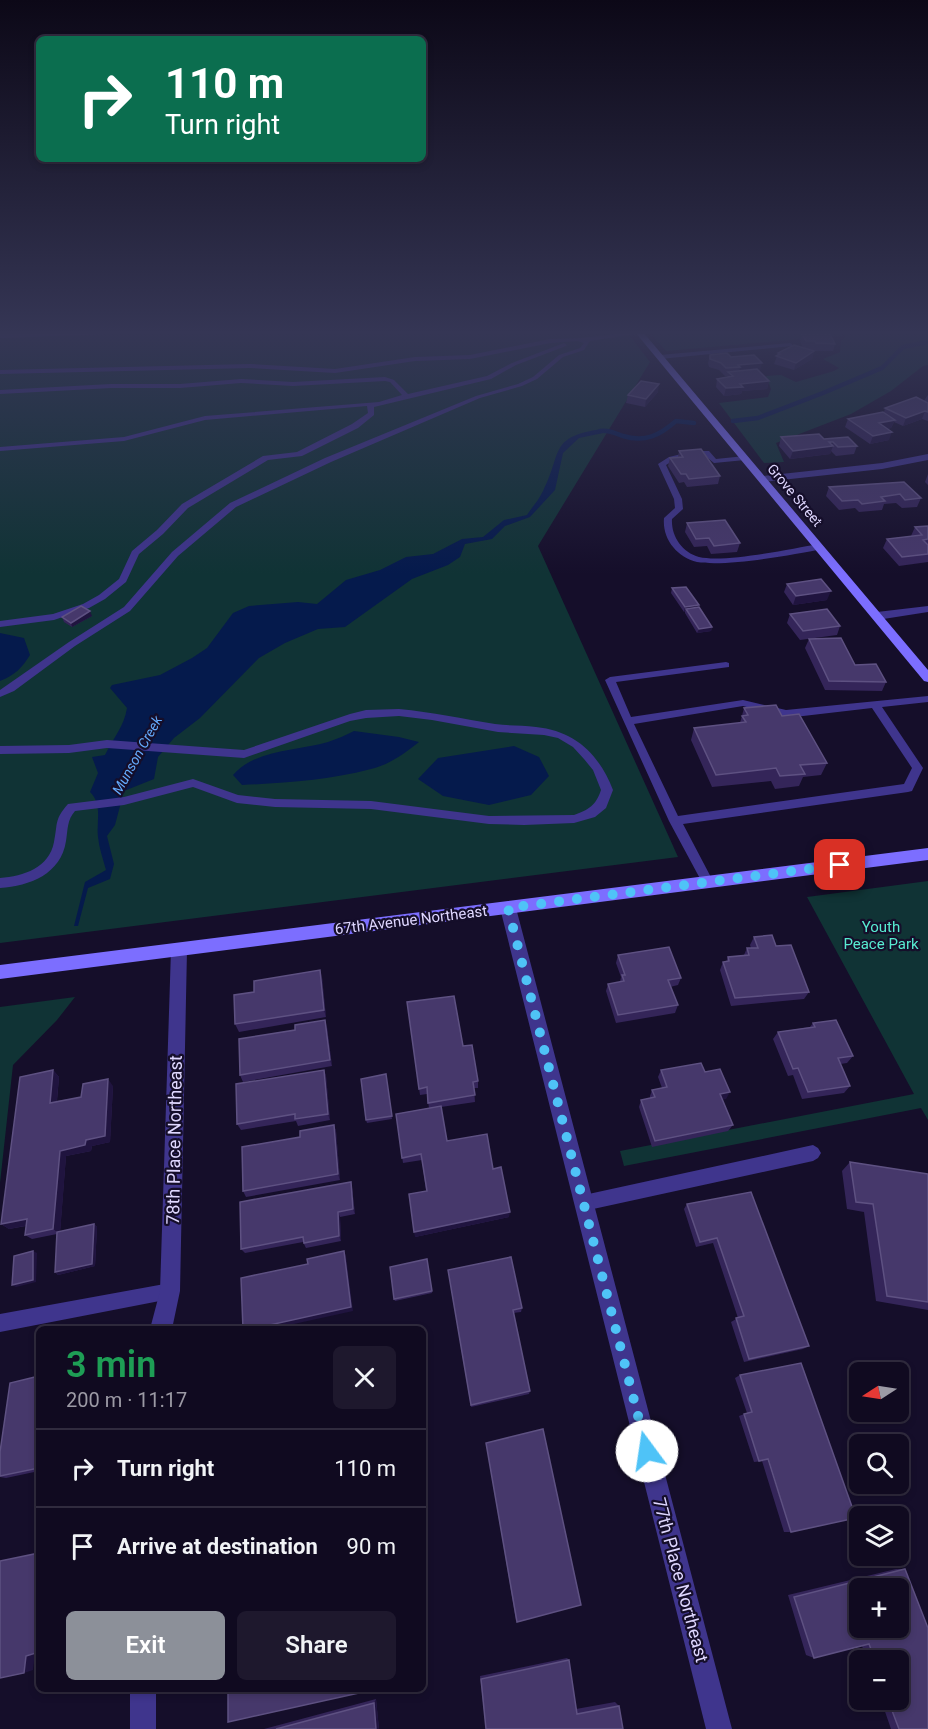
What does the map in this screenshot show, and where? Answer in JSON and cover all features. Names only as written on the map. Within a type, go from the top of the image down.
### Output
[{"type":"street","name":"Grove Street","points":[[707,413],[928,678]]},
{"type":"street","points":[[763,479],[882,466],[928,457]]},
{"type":"street","points":[[877,616],[928,609]]},
{"type":"street","name":"67th Avenue Northeast","points":[[0,972],[928,854]]},
{"type":"street","name":"77th Place Northeast","points":[[508,908],[719,1729]]},
{"type":"street","name":"78th Place Northeast","points":[[162,1326],[170,1291],[179,950]]},
{"type":"street","points":[[143,1692],[143,1729]]},
{"type":"lane","points":[[0,449],[124,439],[205,418],[268,413]]},
{"type":"lane","points":[[0,624],[54,617],[102,597],[123,580],[135,553],[160,532],[185,506],[267,458],[299,454],[355,426],[372,413]]},
{"type":"lane","points":[[0,694],[72,644],[128,609],[175,554],[233,506],[328,460],[442,413]]},
{"type":"lane","points":[[745,458],[714,461],[706,453],[680,455],[662,464],[678,499],[679,509],[668,518],[666,526],[672,542],[683,552],[699,560],[722,560],[819,547]]},
{"type":"lane","points":[[708,883],[675,821],[610,680],[726,665]]},
{"type":"lane","points":[[628,721],[743,703],[786,714],[928,699]]},
{"type":"lane","points":[[675,821],[908,788],[918,768],[876,706]]},
{"type":"lane","points":[[0,750],[69,749],[107,744],[244,754],[262,750],[312,729],[365,714],[417,714],[499,728],[556,733],[571,741],[594,762],[607,790],[602,805],[591,814],[574,819],[489,820],[371,805],[275,803],[237,799],[193,783],[124,801],[72,807],[63,816],[60,844],[54,860],[45,870],[13,882],[0,884]]},
{"type":"lane","points":[[584,1203],[813,1153]]},
{"type":"lane","points":[[0,1323],[170,1291]]},
{"type":"green space","points":[[0,413],[619,413],[538,546],[678,857],[0,943]]},
{"type":"green space","points":[[726,413],[853,413],[776,443],[784,462],[764,463]]},
{"type":"green space","name":"Youth Peace Park","points":[[928,881],[928,1120],[921,1108],[624,1166],[620,1151],[914,1094],[807,897]]},
{"type":"green space","points":[[75,997],[57,1020],[13,1065],[0,1183],[0,1007]]},
{"type":"water","points":[[610,429],[608,432],[579,438],[563,453],[555,490],[530,517],[505,526],[492,539],[465,544],[460,557],[448,565],[412,579],[345,627],[318,629],[285,643],[259,658],[200,718],[174,738],[158,757],[154,779],[124,791],[115,825],[107,836],[114,864],[110,879],[88,888],[78,926],[74,926],[85,882],[106,870],[100,849],[98,808],[90,792],[98,773],[92,757],[105,755],[126,715],[127,708],[110,688],[112,685],[160,675],[192,658],[207,648],[233,613],[249,606],[298,602],[317,604],[346,580],[380,570],[406,557],[433,554],[462,539],[483,537],[504,520],[527,515],[541,494],[556,456],[565,442],[585,432]]},
{"type":"water","points":[[0,633],[24,638],[30,655],[18,671],[0,681]]},
{"type":"water","points":[[354,731],[419,742],[384,765],[340,776],[242,785],[233,775],[253,760],[278,752],[328,742]]},
{"type":"water","points":[[514,746],[539,757],[549,776],[531,795],[489,805],[443,796],[418,779],[438,758]]},
{"type":"building","points":[[884,413],[895,420],[879,423],[892,432],[873,436],[848,419]]},
{"type":"building","points":[[895,413],[920,413],[906,418]]},
{"type":"building","points":[[819,434],[824,439],[848,437],[857,446],[838,447],[833,442],[829,442],[833,446],[793,451],[781,437]]},
{"type":"building","points":[[701,449],[720,476],[689,479],[686,474],[681,474],[670,458],[683,457],[679,451]]},
{"type":"building","points":[[904,482],[921,498],[905,500],[900,494],[881,497],[885,501],[862,504],[858,500],[842,501],[829,487]]},
{"type":"building","points":[[725,520],[740,543],[714,546],[709,538],[696,539],[687,523]]},
{"type":"building","points":[[928,526],[928,539],[923,540],[928,545],[928,554],[902,557],[887,539],[922,535],[915,527]]},
{"type":"building","points":[[821,579],[831,591],[796,596],[787,584]]},
{"type":"building","points":[[686,587],[699,605],[685,607],[672,588]]},
{"type":"building","points":[[81,606],[90,611],[71,623],[62,617]]},
{"type":"building","points":[[699,607],[712,627],[699,629],[686,609]]},
{"type":"building","points":[[827,609],[840,626],[803,631],[790,614]]},
{"type":"building","points":[[841,638],[855,665],[876,664],[886,682],[829,681],[809,639]]},
{"type":"building","points":[[776,705],[782,716],[799,714],[827,763],[800,765],[805,774],[780,776],[776,768],[716,775],[694,728],[746,722],[742,716],[748,715],[744,708]]},
{"type":"building","points":[[772,935],[776,946],[791,945],[809,992],[735,998],[723,962],[729,961],[728,957],[749,955],[747,948],[758,948],[754,937]]},
{"type":"building","points":[[669,947],[681,978],[668,980],[678,1005],[618,1015],[608,984],[624,981],[622,975],[625,975],[618,955]]},
{"type":"building","points":[[320,970],[324,1010],[235,1024],[234,995],[254,992],[254,981]]},
{"type":"building","points":[[454,996],[463,1046],[472,1045],[478,1081],[473,1082],[475,1095],[428,1103],[427,1087],[419,1089],[407,1002]]},
{"type":"building","points":[[325,1020],[330,1060],[240,1075],[239,1039],[295,1030],[295,1025]]},
{"type":"building","points":[[836,1020],[853,1056],[838,1058],[850,1086],[808,1092],[798,1068],[793,1069],[778,1032],[815,1027],[813,1023]]},
{"type":"building","points":[[701,1063],[705,1072],[720,1069],[730,1092],[720,1094],[733,1125],[655,1141],[641,1100],[655,1097],[652,1090],[667,1087],[661,1070]]},
{"type":"building","points":[[53,1070],[50,1103],[81,1097],[83,1084],[108,1079],[105,1136],[86,1140],[85,1145],[60,1151],[53,1229],[25,1235],[27,1219],[1,1224],[20,1077]]},
{"type":"building","points":[[324,1070],[328,1114],[295,1119],[295,1114],[237,1124],[236,1084]]},
{"type":"building","points":[[386,1074],[392,1116],[366,1120],[361,1079]]},
{"type":"building","points":[[441,1106],[447,1141],[487,1134],[493,1169],[501,1167],[510,1212],[414,1232],[409,1194],[427,1191],[421,1154],[402,1158],[396,1114]]},
{"type":"building","points":[[334,1125],[338,1174],[243,1191],[242,1147],[300,1137],[300,1131]]},
{"type":"building","points":[[850,1162],[928,1174],[928,1302],[887,1296],[873,1204],[856,1202]]},
{"type":"building","points":[[351,1182],[353,1209],[338,1212],[339,1236],[304,1243],[303,1237],[241,1249],[240,1202]]},
{"type":"building","points":[[751,1192],[809,1346],[749,1359],[736,1318],[744,1316],[717,1238],[700,1242],[687,1204]]},
{"type":"building","points":[[94,1224],[92,1264],[55,1272],[57,1232]]},
{"type":"building","points":[[33,1251],[33,1280],[12,1285],[14,1256]]},
{"type":"building","points":[[344,1251],[351,1307],[266,1326],[243,1326],[241,1278],[308,1264],[307,1259]]},
{"type":"building","points":[[511,1257],[522,1308],[513,1310],[530,1391],[471,1405],[448,1270]]},
{"type":"building","points":[[427,1259],[432,1291],[394,1299],[390,1267]]},
{"type":"building","points":[[801,1363],[852,1506],[849,1506],[849,1520],[791,1532],[768,1459],[759,1461],[744,1414],[752,1412],[740,1375]]},
{"type":"building","points":[[36,1377],[36,1469],[0,1476],[0,1452],[10,1383]]},
{"type":"building","points":[[543,1429],[581,1605],[517,1622],[486,1443]]},
{"type":"building","points":[[36,1554],[36,1653],[26,1656],[24,1673],[0,1678],[0,1561]]},
{"type":"building","points":[[905,1569],[909,1578],[869,1578]]},
{"type":"building","points":[[909,1579],[928,1628],[928,1729],[899,1729],[892,1710],[909,1710],[909,1650],[871,1650],[869,1644],[814,1658],[794,1597],[849,1583],[849,1638],[909,1638]]},
{"type":"building","points":[[569,1660],[577,1714],[619,1706],[623,1729],[486,1729],[481,1679]]},
{"type":"building","points":[[228,1692],[363,1692],[228,1722]]},
{"type":"building","points":[[374,1703],[376,1729],[276,1729]]},
{"type":"waterway","name":"Munson Creek","points":[[733,421],[758,418],[772,413]]},
{"type":"waterway","name":"Munson Creek","points":[[600,431],[609,431],[638,439],[658,434],[676,421],[694,423]]},
{"type":"route","points":[[647,1451],[508,908],[840,865]]}]
